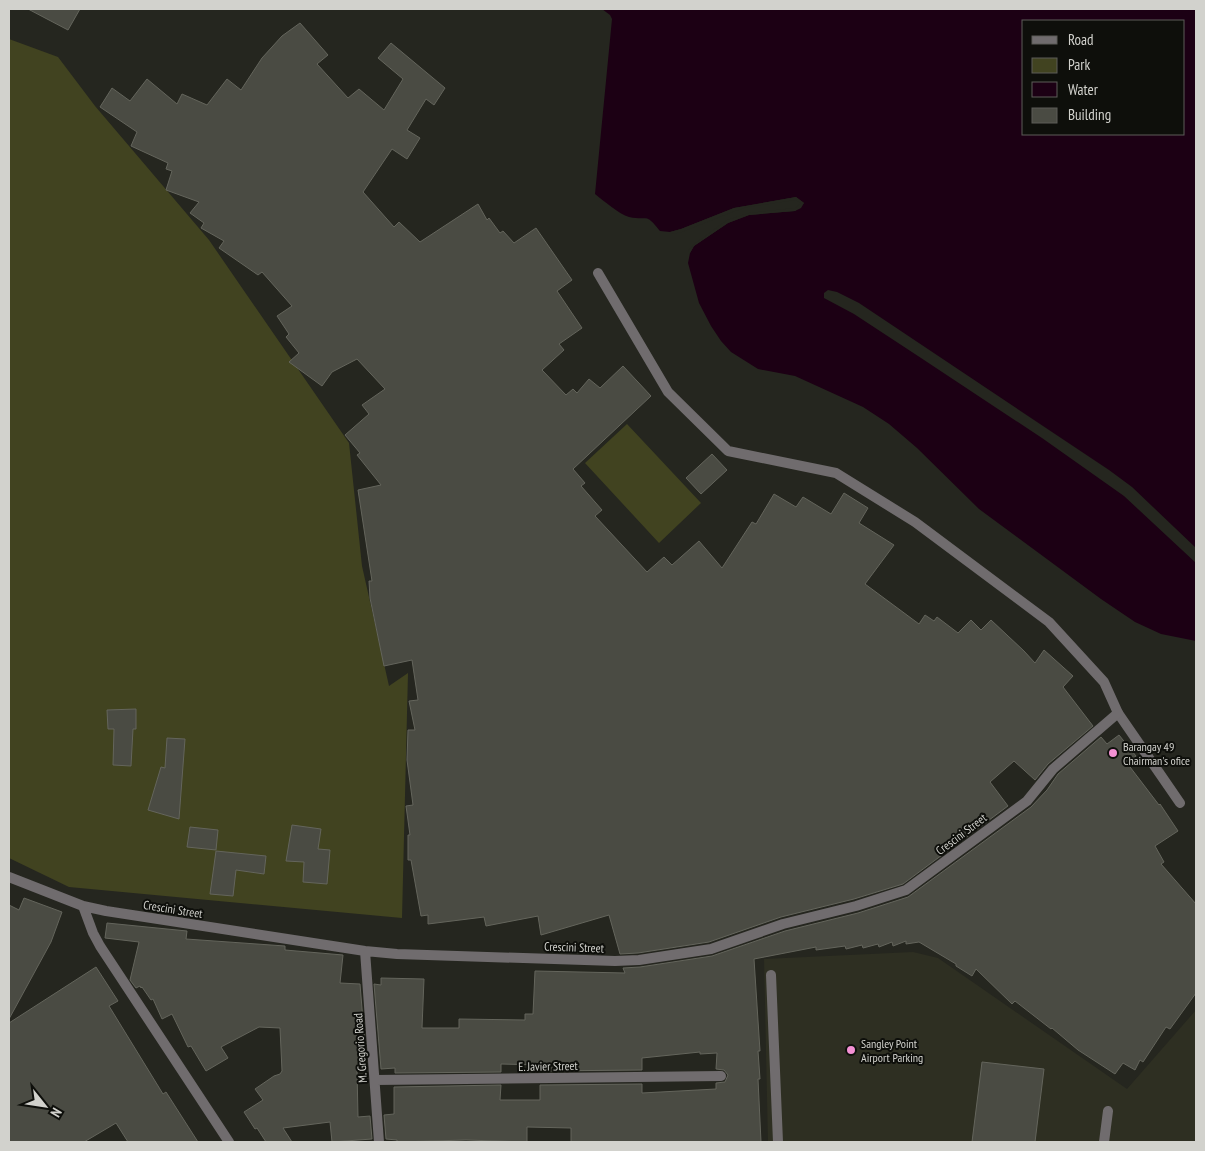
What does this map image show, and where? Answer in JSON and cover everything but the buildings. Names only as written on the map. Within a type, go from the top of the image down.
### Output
[{"type":"street","points":[[598,273],[668,392],[728,451],[836,473],[914,522],[1049,622],[1104,682],[1118,713],[1180,804]]},
{"type":"street","name":"Crescini Street","points":[[9,877],[82,906],[106,912],[365,951],[615,961],[638,960],[711,948],[783,924],[856,906],[906,890],[1027,800],[1053,769],[1118,713]]},
{"type":"street","points":[[82,906],[100,946],[229,1142]]},
{"type":"street","name":"M. Gregorio Road","points":[[365,951],[379,1142]]},
{"type":"street","points":[[771,975],[778,1142]]},
{"type":"street","name":"E. Javier Street","points":[[375,1080],[721,1076]]},
{"type":"street","points":[[1104,1142],[1108,1111]]},
{"type":"shaded area","points":[[913,952],[938,958],[1127,1089],[1196,1010],[1196,1142],[768,1142],[764,959]]},
{"type":"green space","points":[[9,39],[58,57],[95,106],[209,240],[349,443],[362,566],[389,686],[408,673],[402,918],[69,887],[9,858]]},
{"type":"green space","points":[[627,424],[701,503],[659,543],[585,463]]},
{"type":"water","points":[[602,9],[1196,9],[1196,641],[1161,634],[1135,622],[1101,599],[979,509],[917,448],[889,424],[863,407],[795,376],[758,369],[731,352],[711,326],[699,303],[688,263],[690,253],[694,246],[728,223],[749,215],[795,211],[804,203],[796,197],[734,208],[670,232],[660,231],[649,219],[625,215],[595,194],[612,19]]},
{"type":"pier","points":[[796,197],[804,203],[801,208],[795,211],[749,215],[728,223],[694,246],[690,253],[688,251],[693,245],[727,220],[749,213],[795,208],[801,203],[795,200],[748,207],[682,232],[672,234],[670,232],[734,208]]},
{"type":"pier","points":[[828,290],[837,292],[859,303],[1132,487],[1196,548],[1196,563],[1124,496],[1042,438],[918,356],[854,314],[824,298],[824,293]]},
{"type":"place","name":"Barangay 49 Chairman's ofice","points":[[1113,753]]},
{"type":"place","name":"Sangley Point Airport Parking","points":[[851,1050]]}]
